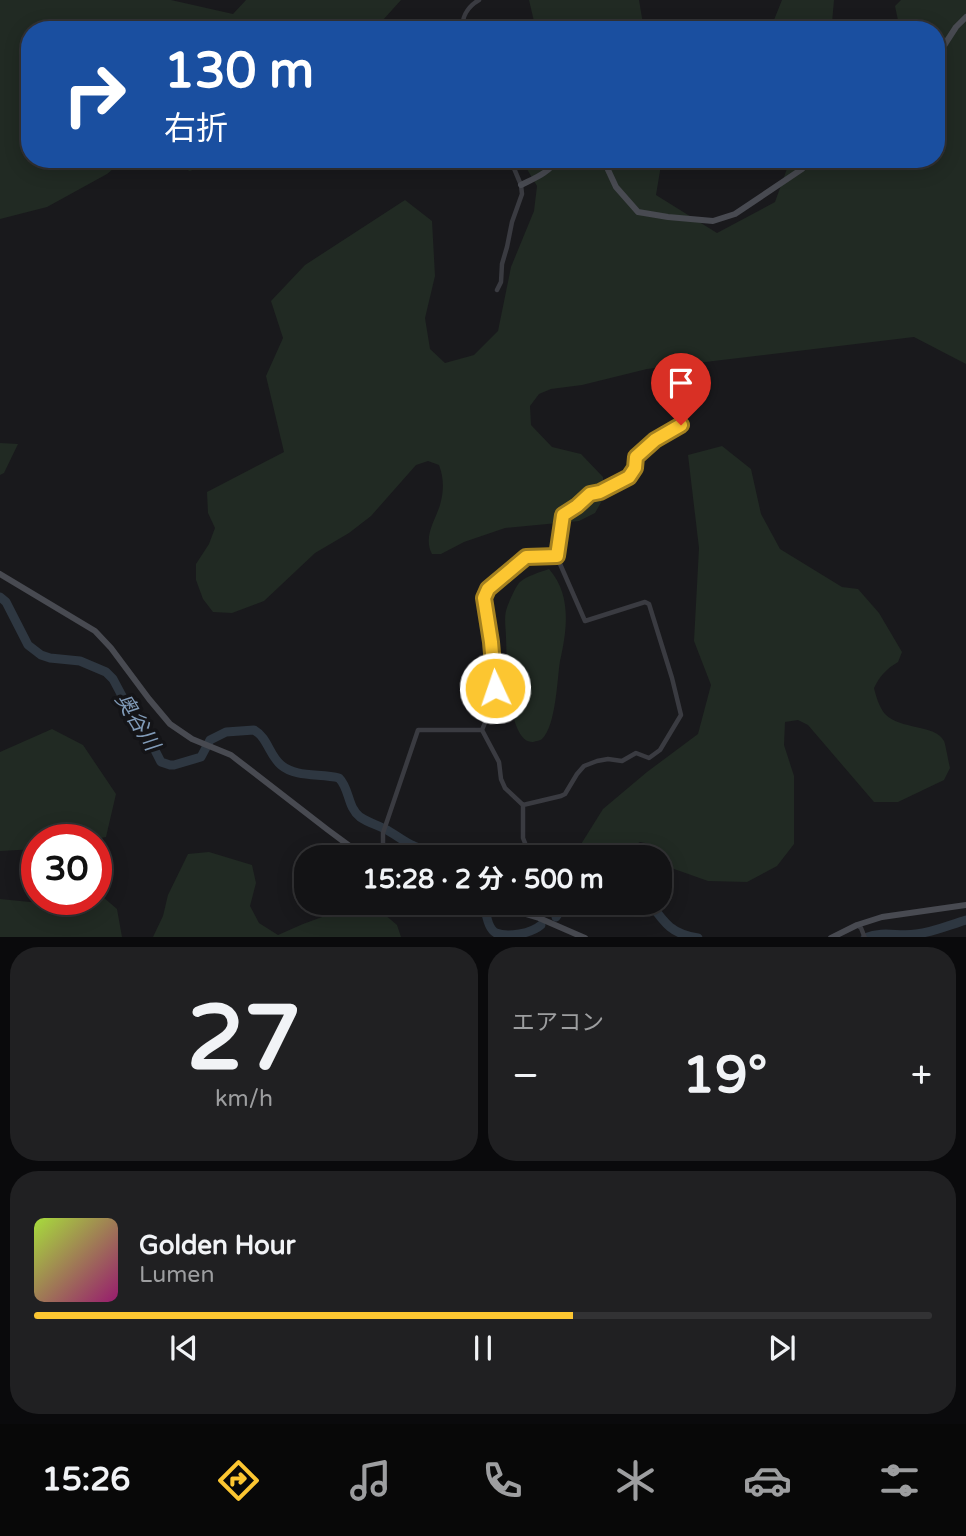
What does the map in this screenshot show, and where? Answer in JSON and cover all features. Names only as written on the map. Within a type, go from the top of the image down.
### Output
[{"type":"main road","points":[[945,44],[966,17]]},
{"type":"main road","points":[[521,186],[551,168]]},
{"type":"main road","points":[[607,168],[615,187],[638,212],[713,221],[735,214],[803,168]]},
{"type":"main road","points":[[0,574],[95,631],[170,724],[181,733],[232,755],[349,845]]},
{"type":"main road","points":[[831,937],[895,914],[966,905]]},
{"type":"main road","points":[[530,915],[585,937]]},
{"type":"street","points":[[462,21],[470,6],[479,0]]},
{"type":"street","points":[[497,290],[501,282],[502,264],[512,222],[522,194],[514,168]]},
{"type":"street","points":[[523,805],[565,794],[584,766],[597,761],[622,761],[636,753],[649,758],[660,750],[681,713],[649,604],[645,602],[585,621],[557,556],[563,515],[590,494],[600,492],[629,477],[635,468],[636,457],[655,440],[681,425]]},
{"type":"street","points":[[482,730],[495,688],[493,653],[484,598],[488,589],[526,557],[557,556]]},
{"type":"street","points":[[383,845],[383,833],[418,730],[482,730]]},
{"type":"street","points":[[482,730],[499,762],[505,788],[523,805],[523,838],[526,845]]},
{"type":"street","points":[[859,927],[865,937]]},
{"type":"shaded area","points":[[0,0],[171,0],[233,14],[246,0],[401,0],[382,21],[21,21],[21,168],[114,168],[47,207],[0,219]]},
{"type":"shaded area","points":[[529,0],[639,0],[642,21],[534,21]]},
{"type":"shaded area","points":[[782,0],[834,0],[832,21],[774,21]]},
{"type":"shaded area","points":[[901,0],[966,0],[966,364],[914,337],[647,369],[582,385],[551,389],[539,394],[530,406],[531,425],[552,447],[581,454],[603,477],[603,499],[595,513],[579,521],[505,528],[464,542],[441,554],[432,554],[429,535],[440,505],[443,485],[439,465],[428,461],[416,465],[371,516],[315,553],[264,601],[232,613],[213,612],[203,599],[196,580],[196,564],[209,544],[215,528],[208,513],[207,492],[284,452],[266,376],[283,338],[271,301],[305,265],[405,200],[432,221],[435,276],[425,318],[430,349],[445,363],[474,355],[498,331],[511,267],[534,211],[537,186],[526,168],[660,168],[656,195],[717,233],[775,202],[787,168],[945,168],[945,21],[898,21],[895,6]]},
{"type":"shaded area","points":[[0,443],[18,444],[4,473],[0,475]]},
{"type":"shaded area","points":[[722,446],[751,469],[761,514],[780,549],[842,587],[858,589],[879,613],[902,652],[898,662],[884,673],[874,688],[879,705],[891,719],[939,736],[945,742],[950,768],[944,780],[898,802],[874,802],[808,725],[798,720],[785,722],[784,745],[794,776],[794,844],[777,866],[747,882],[708,881],[672,868],[672,845],[640,842],[636,845],[580,845],[603,809],[698,734],[711,685],[694,641],[699,548],[688,455]]},
{"type":"shaded area","points":[[549,569],[561,590],[566,625],[550,724],[542,739],[532,742],[523,738],[513,713],[508,679],[505,614],[520,582]]},
{"type":"shaded area","points":[[52,729],[83,745],[116,794],[109,824],[21,824],[21,850],[0,851],[0,752]]},
{"type":"shaded area","points":[[209,852],[252,865],[256,883],[250,906],[259,923],[278,935],[328,915],[385,915],[397,925],[401,937],[153,937],[163,916],[168,895],[188,854]]},
{"type":"shaded area","points":[[0,899],[21,901],[21,915],[112,915],[112,905],[117,909],[122,937],[0,937]]},
{"type":"waterway","name":"奥谷川","points":[[0,597],[6,602],[28,645],[41,655],[80,661],[106,672],[113,679],[129,709],[141,723],[161,762],[174,765],[201,757],[210,740],[226,732],[254,730],[259,733],[281,765],[301,774],[339,778],[356,813],[412,845]]},
{"type":"waterway","name":"奥谷川","points":[[486,915],[489,925],[496,933],[520,934],[541,925]]},
{"type":"waterway","name":"奥谷川","points":[[659,915],[675,931],[694,937]]},
{"type":"waterway","points":[[868,937],[879,934],[923,933],[966,920]]},
{"type":"route","points":[[495,688],[484,598],[488,589],[526,557],[557,556],[563,515],[590,494],[600,492],[629,477],[635,468],[636,457],[655,440],[681,425]]}]
